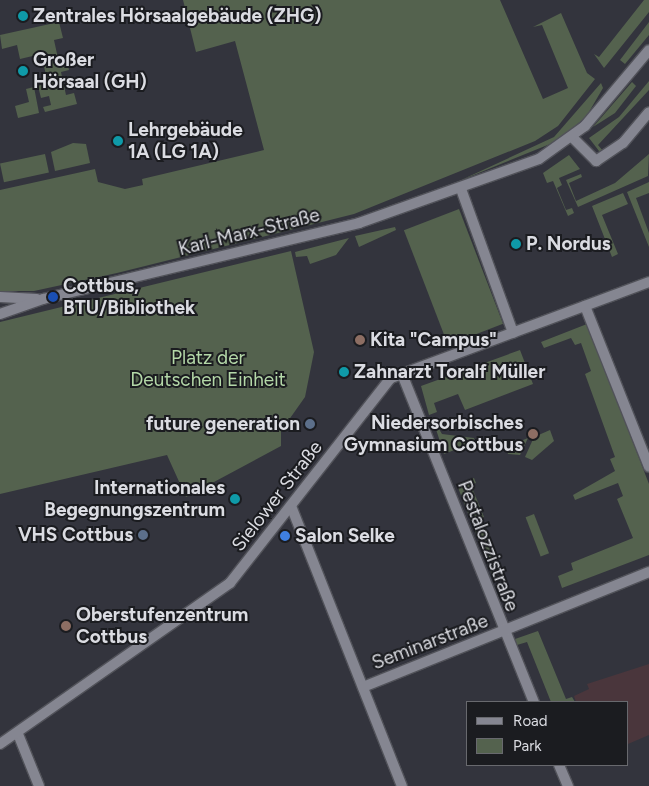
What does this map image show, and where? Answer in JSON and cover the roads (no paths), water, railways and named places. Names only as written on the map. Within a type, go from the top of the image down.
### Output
[{"type":"street","name":"Karl-Marx-Straße","points":[[0,314],[43,299],[316,234],[461,190],[540,159],[572,138],[649,50]]},
{"type":"street","points":[[572,138],[596,161],[623,144],[649,112]]},
{"type":"street","points":[[461,190],[513,333]]},
{"type":"street","name":"Sielower Straße","points":[[0,744],[18,734],[230,583],[391,378],[649,282]]},
{"type":"street","name":"Karl-Marx-Straße","points":[[0,297],[43,299]]},
{"type":"street","points":[[585,306],[649,467]]},
{"type":"street","name":"Pestalozzistraße","points":[[402,374],[504,633],[534,701]]},
{"type":"street","points":[[291,506],[402,786]]},
{"type":"street","name":"Seminarstraße","points":[[363,687],[504,633],[649,572]]},
{"type":"street","points":[[18,734],[39,786]]},
{"type":"street","points":[[559,766],[568,786]]},
{"type":"place","name":"Zentrales Hörsaalgebäude (ZHG)","points":[[23,16]]},
{"type":"place","name":"Großer Hörsaal (GH)","points":[[23,71]]},
{"type":"place","name":"Lehrgebäude 1A (LG 1A)","points":[[118,141]]},
{"type":"place","name":"P. Nordus","points":[[516,244]]},
{"type":"place","name":"Cottbus, BTU/Bibliothek","points":[[53,297]]},
{"type":"place","name":"Kita \"Campus\"","points":[[360,340]]},
{"type":"place","name":"Zahnarzt Toralf Müller","points":[[344,372]]},
{"type":"place","name":"future generation","points":[[310,424]]},
{"type":"place","name":"Niedersorbisches Gymnasium Cottbus","points":[[533,434]]},
{"type":"place","name":"Internationales Begegnungszentrum","points":[[235,499]]},
{"type":"place","name":"VHS Cottbus","points":[[143,535]]},
{"type":"place","name":"Salon Selke","points":[[285,536]]},
{"type":"place","name":"Oberstufenzentrum Cottbus","points":[[66,626]]},
{"type":"park label","name":"Platz der Deutschen Einheit","points":[[208,369]]}]
